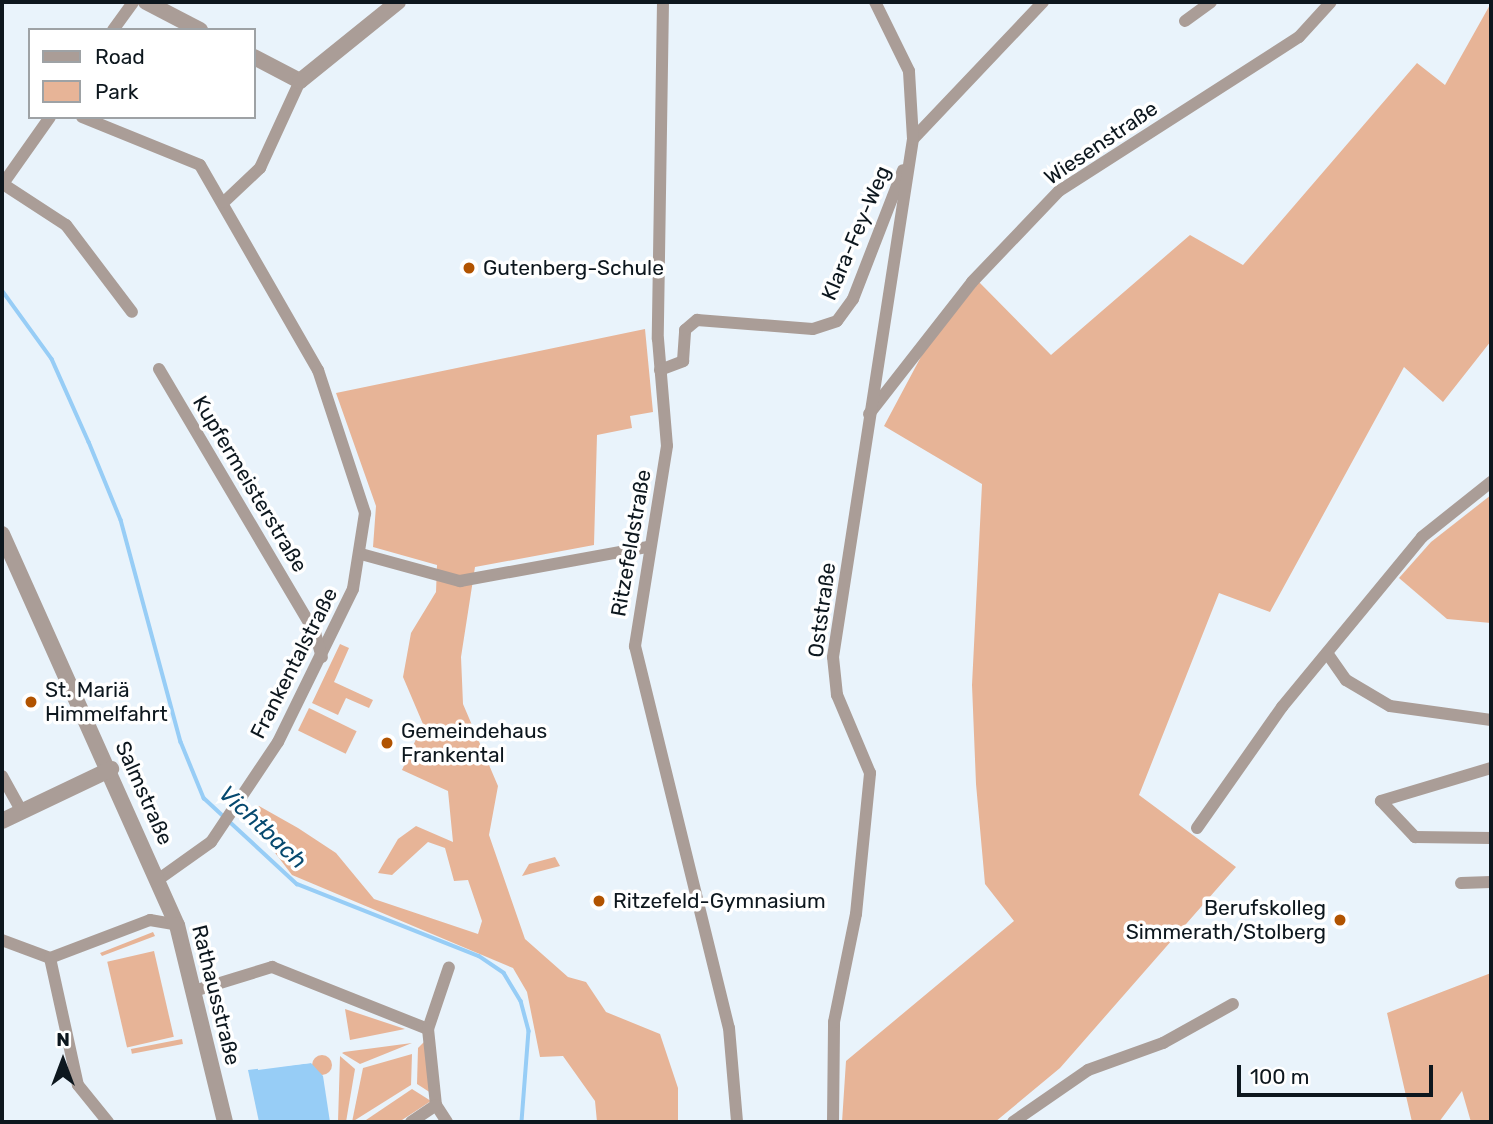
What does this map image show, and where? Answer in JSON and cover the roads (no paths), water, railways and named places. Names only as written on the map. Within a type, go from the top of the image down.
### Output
[{"type":"street","points":[[115,28],[144,2],[196,28]]},
{"type":"street","points":[[224,202],[260,168],[300,81],[398,2]]},
{"type":"street","name":"Ritzefeldstraße","points":[[663,2],[660,370],[667,446],[635,615],[638,674],[729,1028],[737,1122]]},
{"type":"street","name":"Oststraße","points":[[833,1122],[834,1022],[856,914],[870,773],[837,695],[833,657],[913,139],[909,71],[875,2]]},
{"type":"street","points":[[1185,21],[1210,2]]},
{"type":"street","name":"Wiesenstraße","points":[[869,414],[972,282],[1059,191],[1298,37],[1331,2]]},
{"type":"street","name":"Oststraße","points":[[913,139],[1044,3]]},
{"type":"street","points":[[256,58],[300,81]]},
{"type":"street","points":[[49,119],[2,185],[66,225],[132,312]]},
{"type":"street","name":"Frankentalstraße","points":[[87,119],[191,160],[224,202],[318,370],[365,513],[361,554],[323,657],[237,805],[211,842],[159,879]]},
{"type":"street","name":"Klara-Fey-Weg","points":[[660,370],[683,361],[685,330],[696,320],[813,329],[837,321],[853,299],[909,153]]},
{"type":"street","name":"Kupfermeisterstraße","points":[[159,369],[315,633],[323,657]]},
{"type":"street","points":[[1197,828],[1327,653],[1423,537],[1491,482]]},
{"type":"street","name":"Salmstraße","points":[[2,534],[159,879]]},
{"type":"street","points":[[361,554],[460,581],[648,547]]},
{"type":"street","points":[[1327,653],[1346,680],[1390,706],[1491,720]]},
{"type":"street","points":[[1491,768],[1381,801],[1415,837],[1491,838]]},
{"type":"street","points":[[2,821],[111,769]]},
{"type":"street","points":[[2,776],[6,797],[22,812]]},
{"type":"street","name":"Rathausstraße","points":[[159,879],[177,925],[225,1122]]},
{"type":"street","points":[[1461,883],[1491,882]]},
{"type":"street","points":[[2,940],[50,958],[150,920],[177,925]]},
{"type":"street","points":[[50,958],[78,1085],[108,1122]]},
{"type":"street","points":[[447,1122],[436,1105],[428,1029],[449,967]]},
{"type":"street","points":[[194,991],[272,968],[428,1029]]},
{"type":"street","points":[[1013,1122],[1088,1070],[1163,1043],[1233,1004]]},
{"type":"street","points":[[411,1122],[436,1105]]},
{"type":"water","points":[[311,1063],[323,1076],[330,1122],[259,1122],[248,1070]]},
{"type":"waterway","name":"Vichtbach","points":[[2,290],[52,359],[89,442],[121,520],[181,742],[204,798],[223,816]]},
{"type":"waterway","name":"Vichtbach","points":[[229,821],[297,884],[479,956],[504,973],[521,1001],[529,1031],[522,1122]]},
{"type":"place","name":"Gutenberg-Schule","points":[[469,268]]},
{"type":"place","name":"St. Mariä Himmelfahrt","points":[[31,702]]},
{"type":"place","name":"Gemeindehaus Frankental","points":[[387,743]]},
{"type":"place","name":"Ritzefeld-Gymnasium","points":[[599,901]]},
{"type":"place","name":"Berufskolleg Simmerath/Stolberg","points":[[1340,920]]}]
